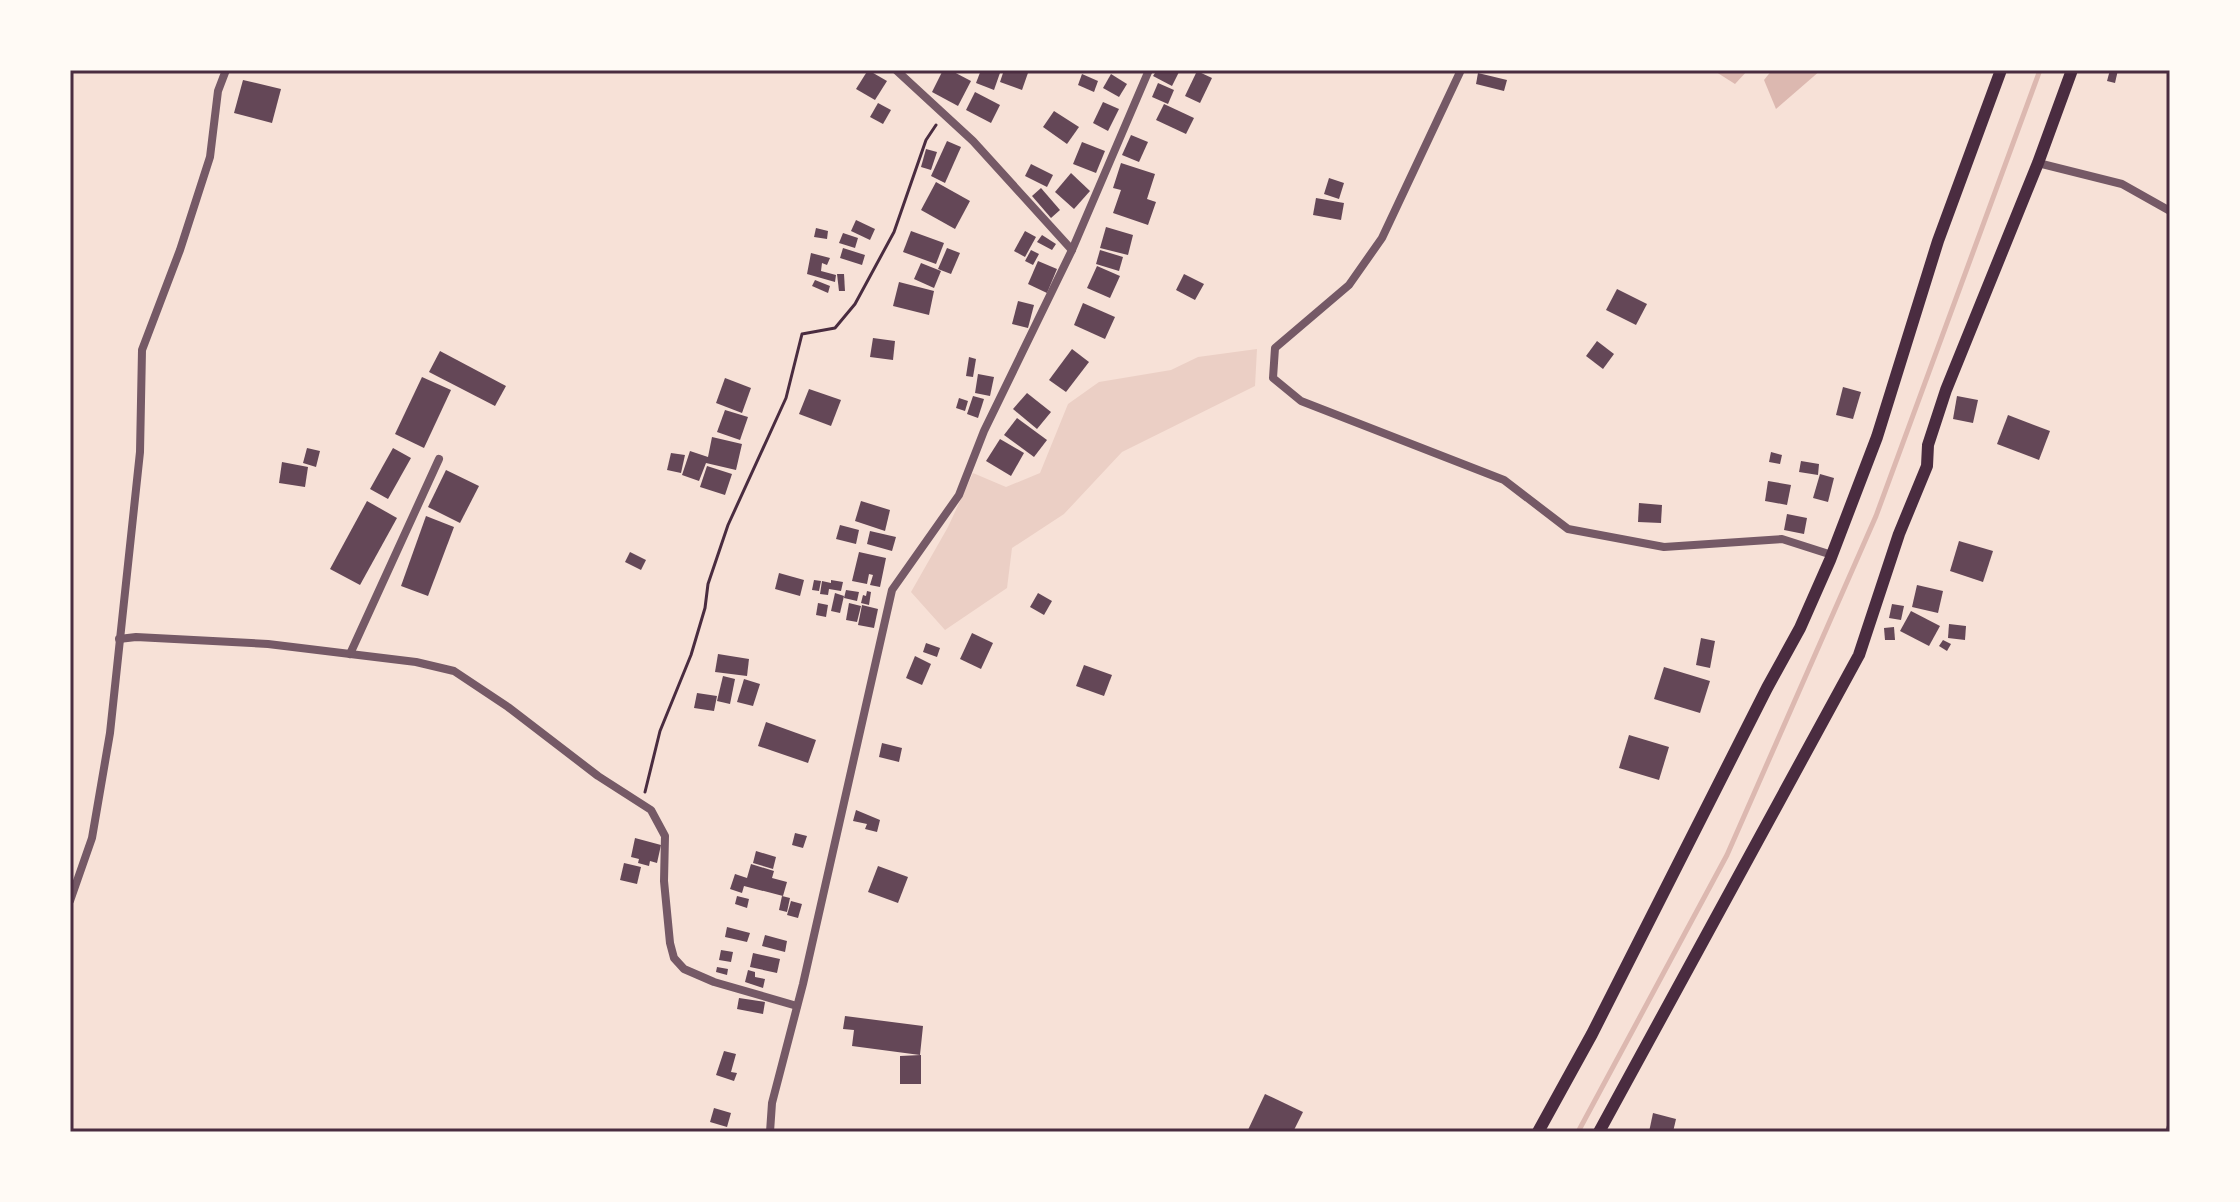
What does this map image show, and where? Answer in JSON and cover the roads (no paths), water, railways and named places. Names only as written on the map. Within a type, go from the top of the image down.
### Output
[{"type":"main road","points":[[1538,1132],[1592,1034],[1747,726],[1800,628],[1832,555],[1877,437],[1938,241],[2001,70]]},
{"type":"main road","points":[[1599,1132],[1859,655],[1899,534],[1927,466],[1928,445],[1946,390],[2038,163],[2072,70]]},
{"type":"street","points":[[70,901],[92,838],[110,733],[140,452],[142,350],[180,250],[210,157],[218,91],[226,70]]},
{"type":"street","points":[[896,70],[973,141],[1072,250]]},
{"type":"street","points":[[770,1132],[772,1103],[892,590],[959,495],[984,431],[1072,250],[1149,70]]},
{"type":"street","points":[[1461,70],[1382,238],[1349,285],[1275,348],[1273,378],[1301,401],[1504,480],[1568,529],[1664,547],[1782,539],[1832,555]]},
{"type":"street","points":[[2038,163],[2122,184],[2170,211]]},
{"type":"street","points":[[350,654],[439,459]]},
{"type":"street","points":[[119,639],[136,637],[238,642],[416,662],[454,671],[508,707],[598,776],[651,810],[665,836],[665,894],[674,958],[684,969],[714,982],[797,1006]]},
{"type":"waterway","points":[[1578,1132],[1727,855],[1876,516],[2040,70]]}]
